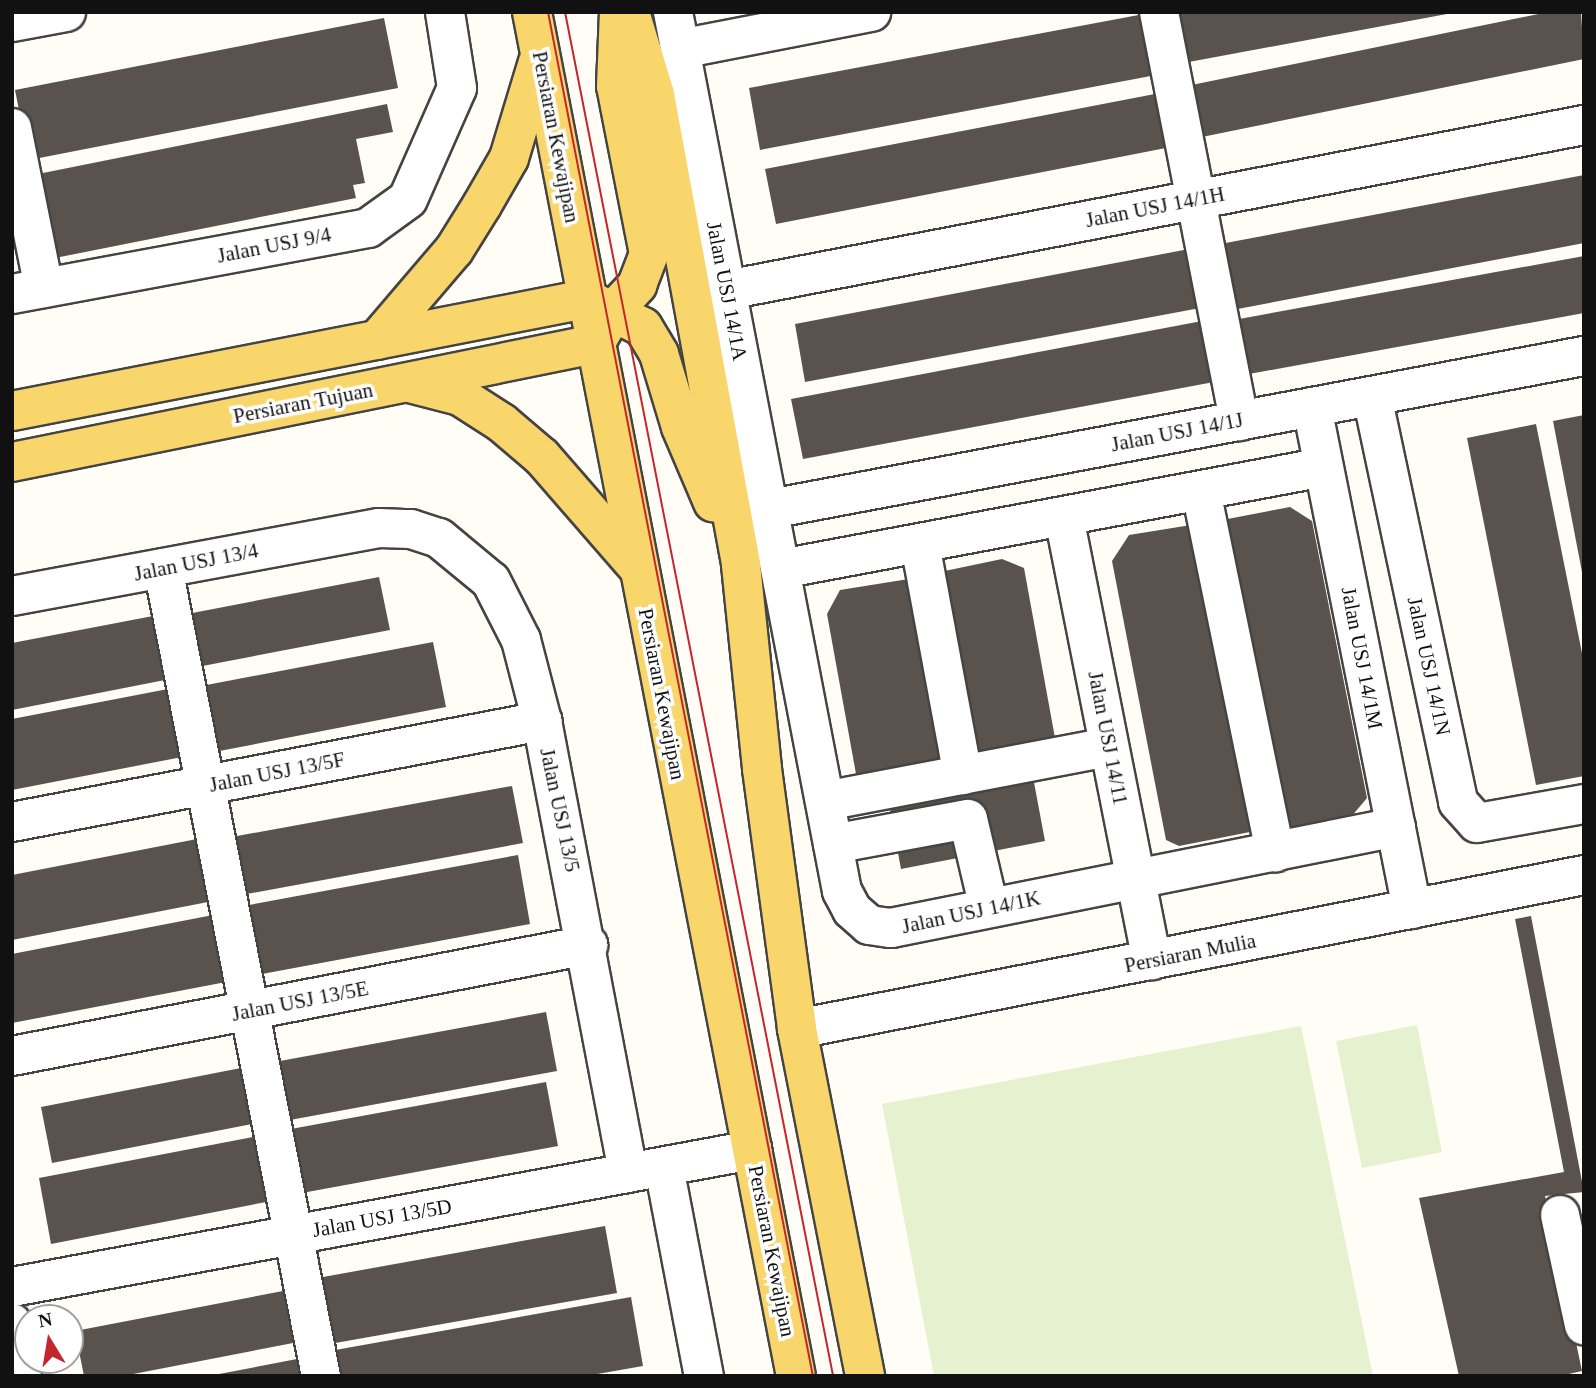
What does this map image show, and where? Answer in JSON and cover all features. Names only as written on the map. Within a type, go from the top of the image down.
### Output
[{"type":"main road","name":"Persiaran Kewajipan","points":[[532,12],[601,304],[594,344],[796,1376]]},
{"type":"main road","points":[[12,411],[377,340],[601,304],[637,285],[649,254],[616,86],[619,12]]},
{"type":"main road","points":[[630,12],[655,95],[741,565],[762,769],[797,1029],[865,1376]]},
{"type":"main road","points":[[377,340],[454,250],[509,158],[540,54]]},
{"type":"main road","points":[[601,304],[643,327],[659,354],[681,427],[741,565]]},
{"type":"main road","name":"Persiaran Tujuan","points":[[12,462],[594,344]]},
{"type":"main road","points":[[405,382],[460,397],[502,424],[542,457],[637,567]]},
{"type":"street","points":[[12,22],[66,12]]},
{"type":"street","name":"Jalan USJ 9/4","points":[[28,291],[368,228],[408,199],[457,88],[444,12]]},
{"type":"street","points":[[676,31],[872,12]]},
{"type":"street","points":[[1159,12],[1239,421]]},
{"type":"street","name":"Jalan USJ 14/1A","points":[[676,31],[781,569]]},
{"type":"street","name":"Jalan USJ 14/1H","points":[[727,290],[1584,125]]},
{"type":"street","points":[[12,128],[28,291]]},
{"type":"street","name":"Jalan USJ 14/1J","points":[[769,509],[1584,356]]},
{"type":"street","name":"Jalan USJ 14/1N","points":[[1372,396],[1458,802],[1476,823],[1584,804]]},
{"type":"street","name":"Jalan USJ 14/1M","points":[[1312,407],[1412,909]]},
{"type":"street","points":[[781,569],[1324,467]]},
{"type":"street","points":[[1201,491],[1275,852]]},
{"type":"street","name":"Jalan USJ 14/11","points":[[1064,516],[1152,960]]},
{"type":"street","name":"Jalan USJ 13/4","points":[[12,596],[379,528]]},
{"type":"street","name":"Jalan USJ 13/5","points":[[379,528],[411,529],[439,538],[491,581],[521,640],[542,721],[588,945],[646,1170],[704,1376]]},
{"type":"street","points":[[920,544],[963,775]]},
{"type":"street","points":[[163,568],[321,1376]]},
{"type":"street","name":"Jalan USJ 14/1K","points":[[781,569],[842,891],[852,909],[869,925],[891,928],[1396,828]]},
{"type":"street","name":"Jalan USJ 13/5F","points":[[12,822],[542,721]]},
{"type":"street","points":[[825,801],[1109,747]]},
{"type":"street","points":[[833,844],[968,819],[989,908]]},
{"type":"street","name":"Persiaran Mulia","points":[[797,1029],[1584,875]]},
{"type":"street","name":"Jalan USJ 13/5E","points":[[12,1056],[588,945]]},
{"type":"street","name":"Jalan USJ 13/5D","points":[[12,1286],[752,1150]]},
{"type":"street","points":[[1560,1215],[1584,1325]]},
{"type":"street","points":[[12,1322],[22,1376]]},
{"type":"green space","points":[[1417,1025],[1442,1152],[1362,1168],[1336,1041]]},
{"type":"green space","points":[[1301,1026],[1373,1376],[934,1376],[882,1104]]},
{"type":"building","points":[[1168,12],[1447,12],[1447,14],[1178,64]]},
{"type":"building","points":[[1548,12],[1581,12],[1584,59],[1192,139],[1182,87]]},
{"type":"building","points":[[1144,14],[1156,75],[760,150],[749,88]]},
{"type":"building","points":[[384,18],[398,88],[29,160],[15,90]]},
{"type":"building","points":[[1160,93],[1171,147],[776,224],[765,169]]},
{"type":"building","points":[[387,104],[393,132],[356,139],[365,183],[353,185],[356,198],[50,259],[33,175]]},
{"type":"building","points":[[1584,175],[1584,243],[1227,311],[1215,245]]},
{"type":"building","points":[[1189,249],[1200,308],[805,382],[795,324]]},
{"type":"building","points":[[1584,256],[1584,313],[1238,376],[1228,321]]},
{"type":"building","points":[[1202,321],[1214,382],[803,459],[791,399]]},
{"type":"building","points":[[1584,415],[1584,572],[1582,572],[1553,421]]},
{"type":"building","points":[[1536,424],[1584,663],[1584,776],[1536,785],[1467,438]]},
{"type":"building","points":[[1290,507],[1312,521],[1367,798],[1351,817],[1278,832],[1217,521]]},
{"type":"building","points":[[1191,525],[1250,832],[1179,846],[1166,840],[1112,561],[1129,535]]},
{"type":"building","points":[[1002,559],[1024,568],[1055,738],[968,754],[935,573]]},
{"type":"building","points":[[379,577],[390,630],[192,668],[182,615]]},
{"type":"building","points":[[915,578],[949,757],[856,774],[827,614],[840,590]]},
{"type":"building","points":[[153,616],[165,680],[12,710],[12,643]]},
{"type":"building","points":[[433,642],[446,707],[209,753],[196,687]]},
{"type":"building","points":[[168,689],[182,757],[12,790],[12,719]]},
{"type":"building","points":[[1033,777],[1045,841],[901,869],[889,804]]},
{"type":"building","points":[[512,786],[523,843],[236,896],[226,838]]},
{"type":"building","points":[[197,839],[208,902],[12,940],[12,875]]},
{"type":"building","points":[[518,855],[530,924],[251,976],[238,907]]},
{"type":"building","points":[[213,915],[226,982],[12,1023],[12,954]]},
{"type":"building","points":[[1531,916],[1584,1192],[1545,1196],[1582,1371],[1560,1376],[1459,1376],[1419,1198],[1564,1172],[1515,919]]},
{"type":"building","points":[[546,1012],[557,1071],[279,1122],[269,1063]]},
{"type":"building","points":[[241,1068],[252,1124],[52,1163],[41,1107]]},
{"type":"building","points":[[546,1082],[558,1146],[291,1195],[280,1131]]},
{"type":"building","points":[[253,1137],[266,1202],[51,1244],[39,1178]]},
{"type":"building","points":[[605,1226],[617,1293],[324,1345],[312,1279]]},
{"type":"building","points":[[283,1291],[293,1343],[123,1376],[84,1376],[84,1329]]},
{"type":"building","points":[[631,1297],[643,1366],[586,1376],[329,1376],[324,1352]]},
{"type":"building","points":[[297,1359],[300,1376],[219,1376],[219,1374]]},
{"type":"tram line","points":[[548,12],[813,1376]]},
{"type":"tram line","points":[[565,12],[833,1376]]}]
